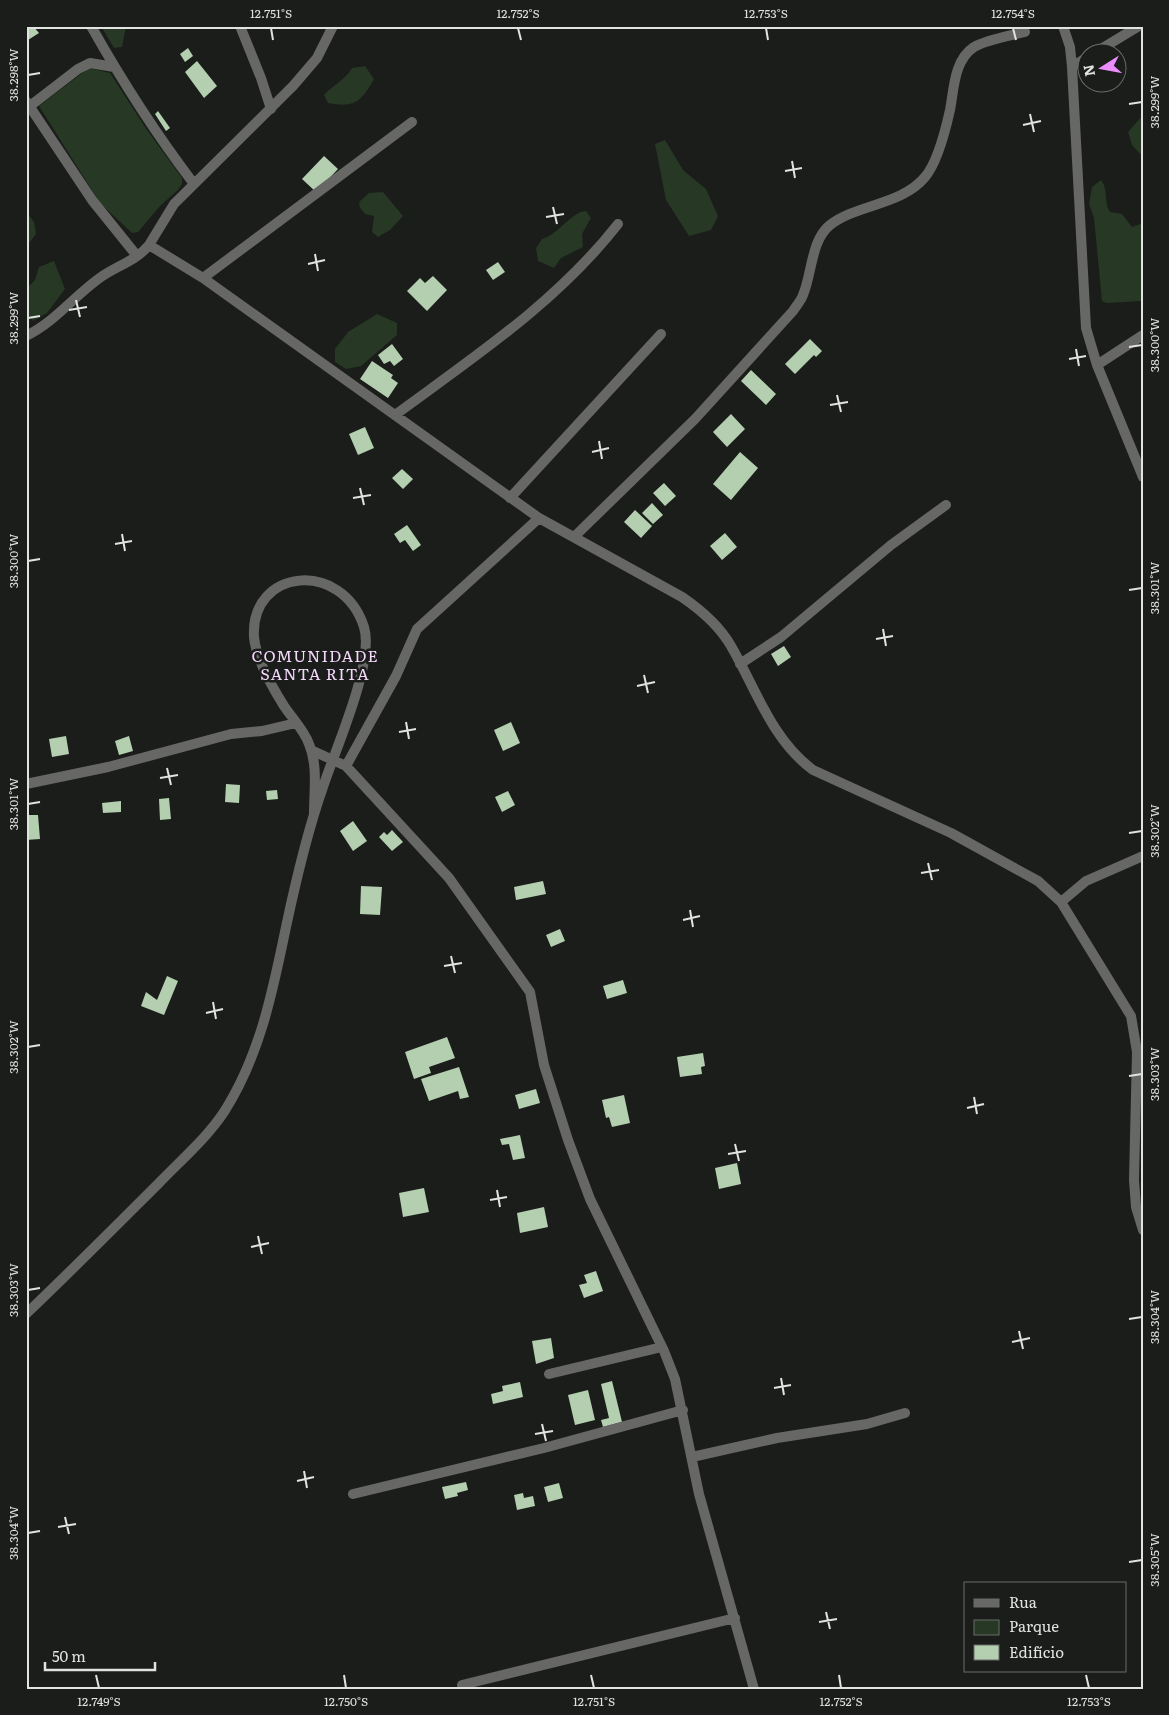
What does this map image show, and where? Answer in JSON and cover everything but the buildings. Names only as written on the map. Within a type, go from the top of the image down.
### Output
[{"type":"street","points":[[91,26],[114,67],[166,148],[194,184]]},
{"type":"street","points":[[240,26],[271,108]]},
{"type":"street","points":[[26,336],[49,321],[101,277],[137,256],[149,245],[165,216],[194,184],[271,108],[317,58],[333,26]]},
{"type":"street","points":[[1064,26],[1070,47],[1072,67],[1084,310],[1090,342],[1098,366],[1143,477]]},
{"type":"street","points":[[1113,42],[1139,26]]},
{"type":"street","points":[[575,536],[688,426],[793,311],[803,296],[813,257],[821,237],[829,226],[910,189],[925,178],[934,161],[950,111],[955,76],[963,58],[974,47],[1025,32]]},
{"type":"street","points":[[114,67],[90,63],[28,103],[92,200],[137,256]]},
{"type":"street","points":[[1072,67],[1076,64]]},
{"type":"street","points":[[203,278],[412,122]]},
{"type":"street","points":[[395,415],[542,305],[571,278],[618,224]]},
{"type":"street","points":[[149,245],[203,278],[539,518],[575,536],[682,597],[701,610],[730,644],[778,735],[798,758],[831,780],[960,838],[1038,881],[1061,902],[1131,1016],[1137,1052],[1138,1184],[1136,1207],[1143,1230]]},
{"type":"street","points":[[510,498],[661,334]]},
{"type":"street","points":[[1098,366],[1143,335]]},
{"type":"street","points":[[740,664],[780,638],[891,545],[946,505]]},
{"type":"street","points":[[346,766],[396,676],[416,629],[539,518]]},
{"type":"street","points":[[26,1314],[210,1130],[239,1086],[257,1045],[314,813],[358,683],[368,640],[358,610],[347,597],[331,586],[304,579],[280,586],[268,595],[256,618],[254,636],[257,653],[269,679],[311,750],[315,777],[314,813]]},
{"type":"street","points":[[26,784],[108,766],[231,734],[256,732],[296,723]]},
{"type":"street","points":[[311,750],[346,766],[449,878],[514,966],[530,992],[544,1065],[568,1140],[590,1199],[662,1347],[675,1379],[708,1528],[754,1689]]},
{"type":"street","points":[[1061,902],[1086,882],[1143,856]]},
{"type":"street","points":[[549,1374],[662,1347]]},
{"type":"street","points":[[353,1494],[544,1448],[683,1410]]},
{"type":"street","points":[[692,1457],[777,1438],[867,1424],[906,1412]]},
{"type":"street","points":[[462,1685],[735,1618]]},
{"type":"green space","points":[[101,26],[126,26],[122,47],[114,48]]},
{"type":"green space","points":[[365,66],[374,79],[361,98],[356,102],[345,105],[328,103],[324,95],[328,91],[346,76],[352,68]]},
{"type":"green space","points":[[89,68],[110,73],[147,130],[182,178],[182,184],[178,190],[160,206],[138,232],[132,233],[100,203],[39,106]]},
{"type":"green space","points":[[1143,115],[1142,156],[1132,145],[1128,132]]},
{"type":"green space","points":[[665,140],[683,170],[706,189],[718,216],[711,230],[689,236],[666,200],[655,144]]},
{"type":"green space","points":[[1101,180],[1105,188],[1110,212],[1122,214],[1132,227],[1143,223],[1141,301],[1107,303],[1102,301],[1094,218],[1089,204],[1092,187]]},
{"type":"green space","points":[[383,192],[403,216],[390,230],[378,237],[372,232],[374,216],[365,214],[360,208],[359,202],[369,193]]},
{"type":"green space","points":[[586,211],[591,218],[582,234],[583,247],[561,258],[554,268],[538,261],[536,248],[542,239],[554,233],[575,215]]},
{"type":"green space","points":[[28,214],[34,222],[36,234],[26,247]]},
{"type":"green space","points":[[54,261],[65,289],[47,313],[33,321],[26,313],[26,289],[35,280],[39,267]]},
{"type":"green space","points":[[377,314],[397,323],[397,335],[361,366],[346,369],[335,362],[335,349],[348,332]]},
{"type":"district","name":"COMUNIDADE SANTA RITA","points":[[315,665]]}]
